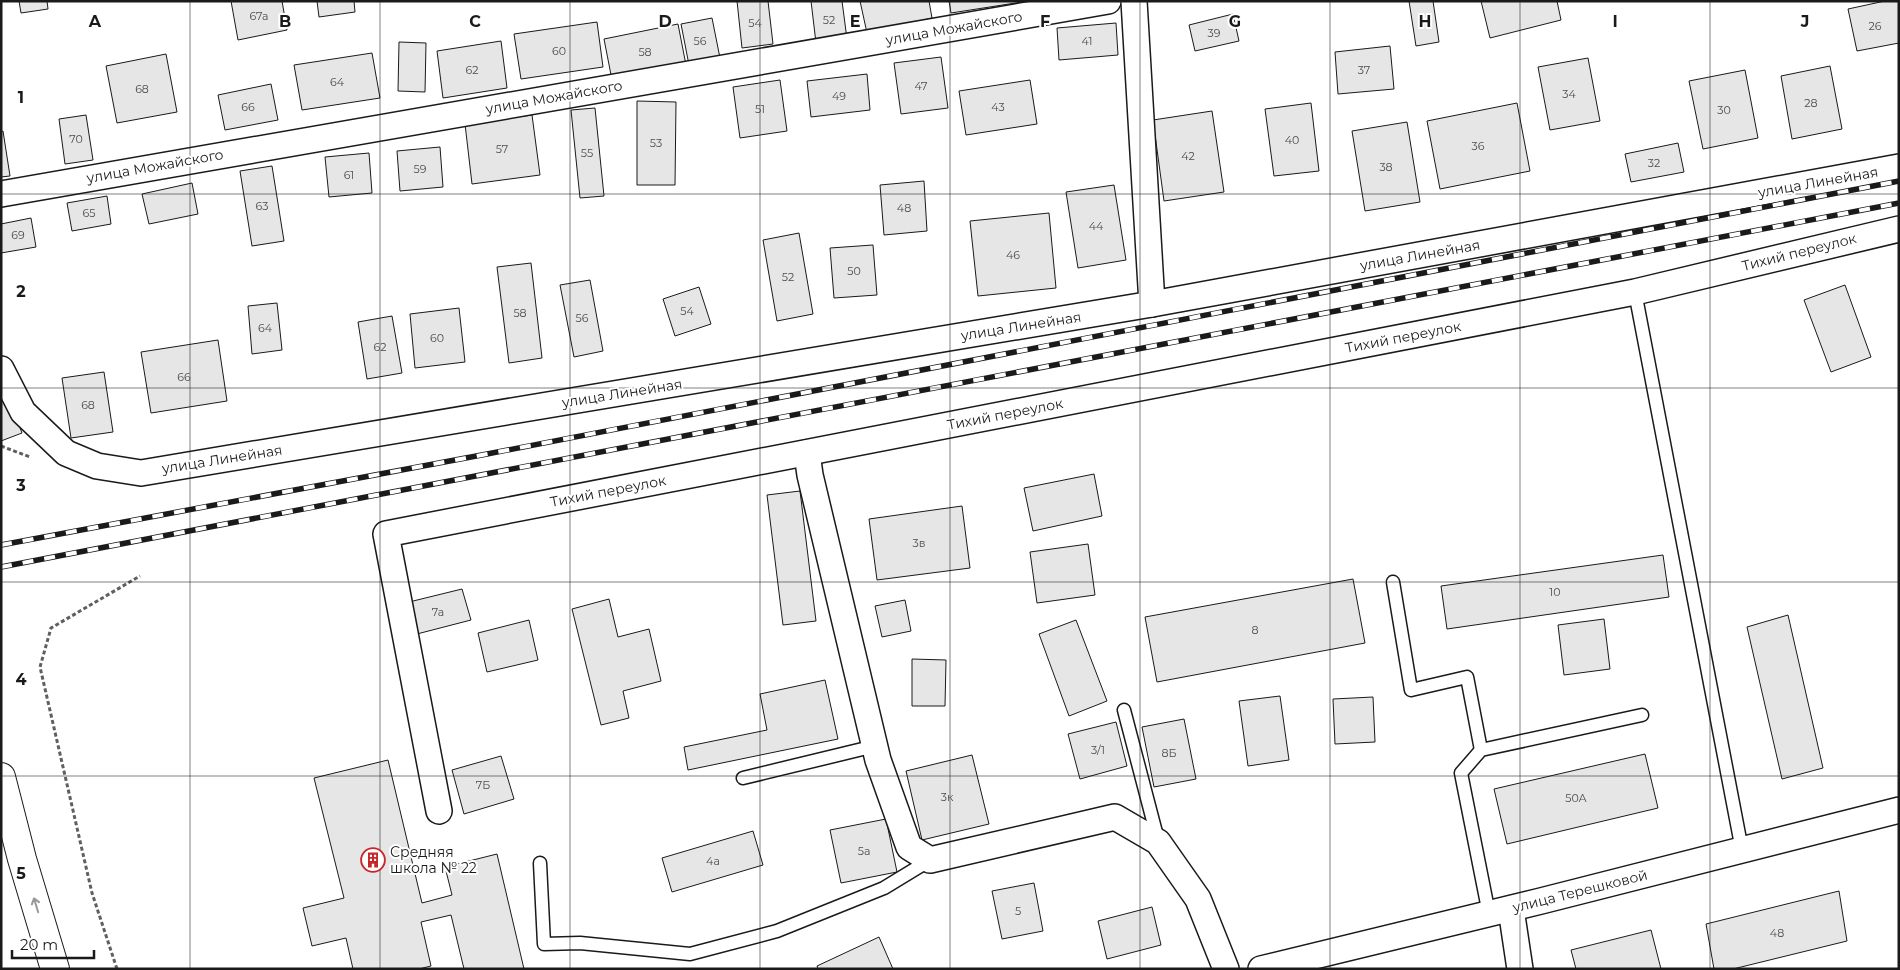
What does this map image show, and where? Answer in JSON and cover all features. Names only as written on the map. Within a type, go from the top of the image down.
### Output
[{"type":"main road","points":[[1,777],[22,859],[55,969]]},
{"type":"street","name":"улица Можайского","points":[[1,194],[1108,1]]},
{"type":"street","points":[[1134,1],[1152,304]]},
{"type":"street","name":"улица Линейная","points":[[1,369],[23,412],[66,453],[97,466],[142,473],[1152,304],[1899,167]]},
{"type":"street","name":"Тихий переулок","points":[[439,811],[386,534],[1635,292],[1899,229]]},
{"type":"street","points":[[806,453],[874,746],[909,847],[930,860],[1115,817],[1158,842],[1198,899],[1226,969]]},
{"type":"street","name":"улица Терешковой","points":[[1261,969],[1742,850],[1898,814]]},
{"type":"street","points":[[1500,911],[1520,969]]},
{"type":"lane","points":[[1635,292],[1742,850]]},
{"type":"lane","points":[[1393,582],[1411,690],[1467,677],[1481,750]]},
{"type":"lane","points":[[1124,710],[1158,842]]},
{"type":"lane","points":[[1500,911],[1461,773],[1481,750],[1642,715]]},
{"type":"lane","points":[[743,778],[874,746]]},
{"type":"lane","points":[[540,863],[544,944],[580,943],[690,954],[777,930],[884,888],[930,860]]},
{"type":"path","points":[[117,969],[92,893],[40,666],[51,628],[140,576]]},
{"type":"building","points":[[19,1],[47,1],[48,9],[21,13]]},
{"type":"building","points":[[231,1],[282,1],[287,30],[238,40]]},
{"type":"building","points":[[317,1],[354,1],[355,12],[319,17]]},
{"type":"building","points":[[737,1],[768,1],[773,44],[742,48]]},
{"type":"building","points":[[811,1],[842,1],[847,39],[816,43]]},
{"type":"building","points":[[860,1],[929,1],[932,18],[867,33]]},
{"type":"building","points":[[949,1],[1021,1],[1022,2],[951,13]]},
{"type":"building","points":[[1409,1],[1433,1],[1439,42],[1416,46]]},
{"type":"building","points":[[1481,1],[1557,1],[1561,20],[1490,38]]},
{"type":"building","points":[[1885,1],[1899,1],[1899,43],[1857,51],[1848,9]]},
{"type":"building","points":[[1233,14],[1239,41],[1195,51],[1189,25]]},
{"type":"building","points":[[712,18],[720,58],[689,65],[681,24]]},
{"type":"building","points":[[597,22],[603,67],[521,79],[514,34]]},
{"type":"building","points":[[1116,23],[1118,55],[1059,60],[1057,28]]},
{"type":"building","points":[[678,24],[686,65],[612,80],[604,39]]},
{"type":"building","points":[[501,41],[507,88],[443,98],[437,51]]},
{"type":"building","points":[[399,42],[426,43],[425,92],[398,91]]},
{"type":"building","points":[[1390,46],[1394,89],[1338,94],[1335,52]]},
{"type":"building","points":[[372,53],[380,98],[302,110],[294,65]]},
{"type":"building","points":[[166,54],[177,112],[117,123],[106,66]]},
{"type":"building","points":[[941,57],[948,108],[901,114],[894,63]]},
{"type":"building","points":[[1588,58],[1600,121],[1550,130],[1538,67]]},
{"type":"building","points":[[1830,66],[1842,129],[1792,139],[1781,76]]},
{"type":"building","points":[[1745,70],[1758,138],[1703,149],[1689,81]]},
{"type":"building","points":[[867,74],[870,110],[811,117],[807,81]]},
{"type":"building","points":[[780,80],[787,131],[740,138],[733,87]]},
{"type":"building","points":[[1030,80],[1037,124],[966,135],[959,91]]},
{"type":"building","points":[[271,84],[278,120],[225,130],[218,95]]},
{"type":"building","points":[[637,101],[676,102],[675,185],[637,185]]},
{"type":"building","points":[[1311,103],[1319,171],[1274,176],[1265,109]]},
{"type":"building","points":[[1517,103],[1530,171],[1440,189],[1427,121]]},
{"type":"building","points":[[595,108],[604,196],[580,198],[571,110]]},
{"type":"building","points":[[1212,111],[1224,192],[1164,201],[1153,120]]},
{"type":"building","points":[[86,115],[93,160],[65,164],[59,119]]},
{"type":"building","points":[[532,115],[540,175],[472,184],[465,124]]},
{"type":"building","points":[[1407,122],[1420,202],[1365,211],[1352,131]]},
{"type":"building","points":[[3,131],[10,176],[1,177],[1,132]]},
{"type":"building","points":[[1678,143],[1684,172],[1631,182],[1625,154]]},
{"type":"building","points":[[440,147],[443,187],[400,191],[397,151]]},
{"type":"building","points":[[369,153],[372,193],[329,197],[325,157]]},
{"type":"building","points":[[272,166],[284,241],[252,246],[240,171]]},
{"type":"building","points":[[924,181],[927,231],[884,235],[880,185]]},
{"type":"building","points":[[192,183],[198,214],[149,224],[142,194]]},
{"type":"building","points":[[1114,185],[1126,260],[1078,268],[1066,192]]},
{"type":"building","points":[[107,196],[111,224],[72,231],[67,203]]},
{"type":"building","points":[[1049,213],[1056,288],[978,296],[970,221]]},
{"type":"building","points":[[31,218],[36,247],[1,253],[1,224]]},
{"type":"building","points":[[799,233],[813,314],[777,321],[763,240]]},
{"type":"building","points":[[873,245],[877,295],[834,298],[830,248]]},
{"type":"building","points":[[531,263],[542,358],[509,363],[497,267]]},
{"type":"building","points":[[590,280],[603,351],[574,357],[560,285]]},
{"type":"building","points":[[1845,285],[1871,357],[1831,372],[1804,300]]},
{"type":"building","points":[[699,287],[711,324],[675,336],[663,299]]},
{"type":"building","points":[[277,303],[282,350],[252,354],[248,306]]},
{"type":"building","points":[[459,308],[465,362],[415,368],[410,314]]},
{"type":"building","points":[[392,316],[402,373],[367,379],[358,322]]},
{"type":"building","points":[[218,340],[227,401],[151,413],[141,352]]},
{"type":"building","points":[[104,372],[113,432],[71,438],[62,378]]},
{"type":"building","points":[[5,389],[22,433],[1,441],[1,390]]},
{"type":"building","points":[[1094,474],[1102,516],[1033,531],[1024,488]]},
{"type":"building","points":[[800,491],[816,621],[783,625],[767,495]]},
{"type":"building","points":[[962,506],[970,568],[877,580],[869,519]]},
{"type":"building","points":[[1088,544],[1095,595],[1037,603],[1030,552]]},
{"type":"building","points":[[1663,555],[1669,597],[1447,629],[1441,586]]},
{"type":"building","points":[[1353,579],[1365,643],[1157,682],[1145,617]]},
{"type":"building","points":[[462,589],[471,620],[413,635],[405,603]]},
{"type":"building","points":[[609,599],[618,637],[649,629],[661,681],[623,691],[629,718],[601,725],[572,609]]},
{"type":"building","points":[[905,600],[911,631],[882,637],[875,606]]},
{"type":"building","points":[[1788,615],[1823,768],[1782,779],[1747,627]]},
{"type":"building","points":[[1604,619],[1610,669],[1564,675],[1558,625]]},
{"type":"building","points":[[529,620],[538,660],[487,672],[478,633]]},
{"type":"building","points":[[1076,620],[1107,701],[1069,716],[1039,634]]},
{"type":"building","points":[[912,659],[946,660],[945,706],[912,706]]},
{"type":"building","points":[[825,680],[838,739],[688,770],[684,747],[767,730],[760,694]]},
{"type":"building","points":[[1280,696],[1289,760],[1248,766],[1239,701]]},
{"type":"building","points":[[1373,697],[1375,742],[1335,744],[1333,699]]},
{"type":"building","points":[[1184,719],[1196,779],[1154,787],[1142,727]]},
{"type":"building","points":[[1116,722],[1127,766],[1080,779],[1068,734]]},
{"type":"building","points":[[1645,754],[1658,808],[1507,844],[1494,789]]},
{"type":"building","points":[[972,755],[989,824],[922,840],[906,771]]},
{"type":"building","points":[[501,756],[514,799],[464,814],[452,770]]},
{"type":"building","name":"Средняя школа № 22","points":[[388,760],[422,903],[452,895],[445,867],[497,854],[524,969],[464,969],[451,915],[421,922],[431,966],[419,969],[353,969],[346,938],[312,946],[303,908],[344,898],[314,778]]},
{"type":"building","points":[[886,819],[897,872],[841,883],[830,830]]},
{"type":"building","points":[[753,831],[763,865],[672,892],[662,858]]},
{"type":"building","points":[[1034,883],[1043,931],[1002,939],[992,891]]},
{"type":"building","points":[[1839,891],[1847,941],[1733,969],[1714,969],[1706,924]]},
{"type":"building","points":[[1152,907],[1161,945],[1107,959],[1098,921]]},
{"type":"building","points":[[1651,930],[1661,969],[1576,969],[1571,950]]},
{"type":"building","points":[[879,937],[893,969],[818,969],[817,966]]},
{"type":"railway","points":[[1,545],[487,454],[1899,181]]},
{"type":"railway","points":[[1,567],[1899,203]]},
{"type":"place","name":"Средняя школа № 22","points":[[373,860]]}]
